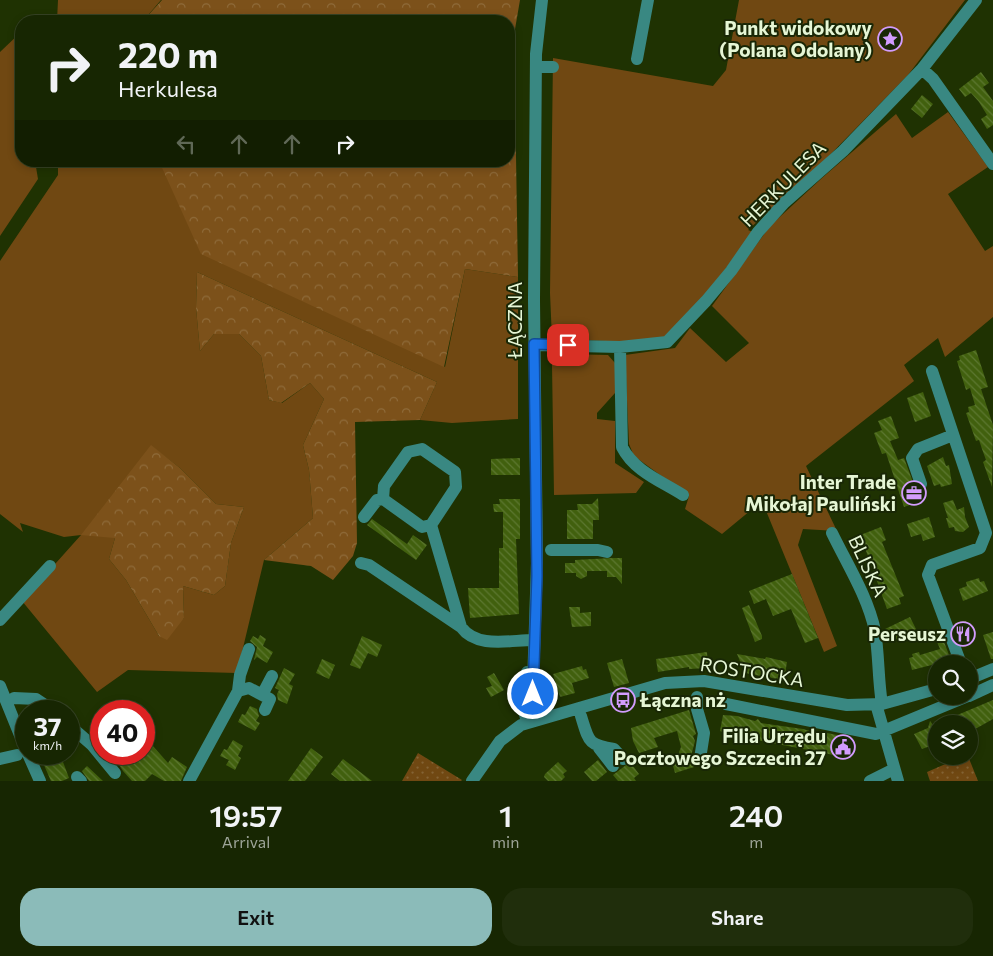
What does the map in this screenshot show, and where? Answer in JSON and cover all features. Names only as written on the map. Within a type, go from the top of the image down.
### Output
[{"type":"street","name":"ŁĄCZNA","points":[[541,718],[533,694],[533,640],[537,576],[534,344],[536,67],[537,32],[542,0]]},
{"type":"street","points":[[637,59],[648,0]]},
{"type":"street","name":"HERKULESA","points":[[534,344],[620,347],[667,342],[706,301],[771,218],[843,151],[922,69],[976,0]]},
{"type":"street","points":[[536,67],[553,67]]},
{"type":"street","points":[[922,69],[933,79],[993,164]]},
{"type":"street","points":[[620,347],[622,447],[628,459],[637,467],[683,494]]},
{"type":"street","points":[[932,371],[986,532],[980,548],[932,565],[928,575],[958,655]]},
{"type":"street","points":[[921,484],[912,458],[918,448],[953,435]]},
{"type":"street","points":[[364,517],[376,500],[383,499],[422,527],[432,525],[456,488],[455,472],[422,449],[408,452],[384,486],[383,499]]},
{"type":"street","points":[[432,525],[462,627]]},
{"type":"street","name":"BLISKA","points":[[832,533],[868,610],[875,632],[879,704],[883,732],[896,775]]},
{"type":"street","points":[[551,550],[598,550],[607,552]]},
{"type":"street","points":[[361,563],[369,565],[462,627],[470,636],[481,640],[533,640]]},
{"type":"street","points":[[0,620],[50,566]]},
{"type":"street","name":"ŁĄCZNA","points":[[527,722],[522,703],[533,640]]},
{"type":"street","points":[[189,781],[238,691],[240,675],[249,649]]},
{"type":"street","points":[[978,675],[993,669]]},
{"type":"street","points":[[262,695],[272,676]]},
{"type":"street","name":"ROSTOCKA","points":[[472,781],[500,741],[527,722],[649,686],[689,680],[715,682],[838,705],[879,704],[928,691]]},
{"type":"street","points":[[978,692],[993,685]]},
{"type":"street","points":[[0,686],[15,724]]},
{"type":"street","points":[[238,691],[249,688],[270,699],[265,710]]},
{"type":"street","points":[[697,697],[697,709],[704,733],[700,759],[698,760]]},
{"type":"street","points":[[14,698],[38,700]]},
{"type":"street","points":[[726,704],[872,734],[883,732],[947,705]]},
{"type":"street","points":[[581,716],[589,738],[618,762]]},
{"type":"street","points":[[80,735],[92,745],[114,773]]},
{"type":"street","points":[[0,759],[15,752]]},
{"type":"street","points":[[32,765],[40,781]]},
{"type":"street","points":[[870,781],[896,775]]},
{"type":"shaded area","points":[[58,0],[161,0],[148,15],[57,15]]},
{"type":"shaded area","points":[[739,0],[965,0],[908,75],[819,166],[748,230],[753,232],[709,291],[665,338],[632,342],[552,339],[550,293],[553,58],[713,86],[726,70]]},
{"type":"shaded area","points":[[15,38],[15,167],[36,167],[38,179],[0,236],[0,52]]},
{"type":"shaded area","points":[[948,112],[988,167],[948,194],[985,251],[993,246],[993,317],[945,357],[938,338],[904,365],[914,381],[806,466],[837,531],[803,529],[798,545],[837,646],[824,652],[762,501],[722,534],[685,509],[689,496],[634,456],[629,444],[625,355],[675,348],[690,328],[726,362],[749,343],[712,306],[770,226],[896,114],[912,138]]},
{"type":"shaded area","points":[[58,167],[169,167],[445,367],[465,269],[518,277],[518,419],[452,423],[420,420],[437,382],[197,272],[196,308],[200,351],[214,334],[239,334],[261,356],[269,400],[282,403],[310,383],[324,399],[303,445],[309,470],[313,518],[264,560],[237,673],[128,670],[97,692],[22,601],[81,535],[64,537],[20,523],[23,532],[0,514],[0,261],[58,175]],"holes":[[[151,446],[180,468],[216,504],[244,507],[231,543],[225,586],[214,595],[183,586],[184,618],[159,636],[126,580],[109,559],[115,538]]]},
{"type":"shaded area","points":[[562,354],[608,355],[615,363],[615,393],[597,413],[597,419],[615,421],[615,463],[644,482],[636,493],[554,495],[552,365]]},
{"type":"shaded area","points":[[418,753],[462,780],[402,781]]},
{"type":"shaded area","points":[[943,765],[972,765],[978,781],[930,781],[927,772]]},
{"type":"green space","points":[[162,0],[520,0],[515,29],[515,15],[148,15]]},
{"type":"green space","points":[[515,96],[518,277],[465,269],[444,367],[201,254],[162,167],[515,167]]},
{"type":"green space","points":[[197,272],[437,382],[420,420],[355,422],[357,543],[353,556],[333,580],[311,566],[264,560],[313,518],[309,470],[303,445],[324,399],[310,383],[281,403],[269,400],[261,356],[239,334],[214,334],[200,351],[196,308]]},
{"type":"green space","points":[[151,445],[180,468],[216,504],[244,507],[231,543],[225,586],[214,595],[183,586],[184,618],[167,640],[159,636],[126,580],[109,559],[115,538],[81,535]]},
{"type":"building","points":[[981,72],[989,83],[983,87],[993,101],[993,125],[987,129],[981,119],[987,115],[979,102],[971,93],[965,97],[959,89]]},
{"type":"building","points":[[922,95],[933,104],[922,118],[911,109]]},
{"type":"building","points":[[976,350],[988,387],[981,389],[993,425],[992,487],[983,462],[986,460],[979,440],[976,441],[966,413],[969,412],[968,407],[975,405],[970,388],[966,390],[957,361],[960,360],[959,356]]},
{"type":"building","points":[[923,392],[931,416],[915,422],[907,398]]},
{"type":"building","points":[[891,416],[899,438],[890,441],[898,460],[904,458],[917,493],[918,502],[904,507],[886,453],[882,454],[874,433],[882,430],[878,421]]},
{"type":"building","points":[[943,457],[946,466],[949,465],[952,484],[941,487],[940,484],[934,486],[927,466]]},
{"type":"building","points":[[520,458],[520,475],[491,475],[491,459]]},
{"type":"building","points":[[598,498],[599,520],[593,520],[593,539],[567,539],[567,510],[578,510],[577,504],[592,504]]},
{"type":"building","points":[[499,499],[520,499],[520,539],[516,539],[519,614],[470,618],[468,588],[499,588],[499,548],[503,548],[503,512],[494,512],[493,504],[500,504]]},
{"type":"building","points":[[953,500],[957,510],[964,507],[969,527],[963,532],[955,531],[954,527],[949,528],[943,503]]},
{"type":"building","points":[[929,517],[935,537],[923,541],[921,534],[911,537],[907,524]]},
{"type":"building","points":[[372,519],[407,544],[413,535],[427,545],[416,560],[367,525]]},
{"type":"building","points":[[881,527],[886,540],[882,542],[904,596],[899,598],[901,604],[887,609],[865,548],[858,551],[850,539]]},
{"type":"building","points":[[622,558],[622,584],[616,577],[607,577],[607,571],[587,571],[587,576],[581,579],[576,576],[576,573],[565,573],[565,563],[575,563],[575,560]]},
{"type":"building","points":[[792,574],[818,638],[805,643],[791,609],[773,616],[766,599],[754,604],[749,591]]},
{"type":"building","points":[[979,578],[980,582],[984,581],[988,591],[963,601],[959,589],[967,586],[966,582]]},
{"type":"building","points":[[749,605],[762,636],[762,639],[755,642],[742,608]]},
{"type":"building","points":[[569,607],[580,607],[580,613],[591,612],[591,626],[572,627]]},
{"type":"building","points":[[910,617],[916,629],[891,642],[885,629]]},
{"type":"building","points":[[966,621],[970,638],[961,640],[955,623]]},
{"type":"building","points":[[939,629],[949,655],[928,655],[928,666],[912,670],[909,658],[913,657],[912,654],[919,652],[920,655],[940,649],[933,632]]},
{"type":"building","points":[[993,632],[993,659],[991,659],[983,635]]},
{"type":"building","points":[[260,635],[266,639],[263,646],[273,652],[267,663],[257,657],[254,660],[257,647],[250,641],[253,636],[258,639]]},
{"type":"building","points":[[362,636],[382,645],[377,657],[368,653],[360,669],[350,665]]},
{"type":"building","points":[[707,652],[708,668],[689,669],[689,667],[658,672],[656,659]]},
{"type":"building","points":[[737,654],[765,659],[766,657],[787,662],[784,680],[745,673]]},
{"type":"building","points":[[322,659],[335,665],[329,679],[316,673]]},
{"type":"building","points":[[622,659],[629,683],[614,687],[607,663]]},
{"type":"building","points":[[582,666],[583,670],[586,669],[589,678],[572,683],[575,693],[560,697],[553,674]]},
{"type":"building","points":[[284,668],[295,674],[289,684],[293,686],[287,704],[278,700],[277,694],[279,690],[275,688]]},
{"type":"building","points":[[494,673],[504,690],[491,697],[486,688],[492,686],[487,677]]},
{"type":"building","points":[[993,700],[993,719],[978,727],[978,715],[957,715]]},
{"type":"building","points":[[250,706],[257,709],[259,716],[256,721],[260,723],[255,731],[238,722],[242,714],[245,715]]},
{"type":"building","points":[[689,710],[696,734],[693,736],[695,741],[690,760],[694,767],[675,773],[672,762],[681,759],[679,752],[681,747],[677,731],[654,738],[658,747],[639,753],[633,741],[631,728]]},
{"type":"building","points":[[723,715],[737,716],[755,721],[758,719],[761,723],[803,729],[824,735],[827,733],[847,737],[854,746],[842,755],[834,755],[726,734],[720,731]]},
{"type":"building","points":[[928,728],[928,747],[922,749],[914,734]]},
{"type":"building","points":[[233,740],[243,746],[238,756],[241,758],[235,770],[226,765],[229,760],[220,756],[224,749],[227,750]]},
{"type":"building","points":[[155,748],[168,763],[172,757],[187,767],[181,781],[164,781],[152,774],[145,781],[132,781],[119,765],[155,765]]},
{"type":"building","points":[[311,748],[323,757],[305,781],[288,781]]},
{"type":"building","points":[[343,759],[372,781],[340,781],[331,774]]},
{"type":"building","points":[[598,760],[607,772],[596,781],[592,781],[584,772]]},
{"type":"building","points":[[558,762],[567,771],[563,774],[565,777],[561,781],[548,781],[544,777],[545,774]]},
{"type":"building","points":[[630,762],[639,774],[634,778],[636,781],[618,781],[613,775]]},
{"type":"building","points":[[44,765],[64,765],[69,778],[62,781],[51,781]]},
{"type":"building","points":[[87,766],[103,781],[89,781],[82,771]]},
{"type":"place","name":"Punkt widokowy (Polana Odolany)","points":[[890,39]]},
{"type":"place","name":"Inter Trade Mikołaj Pauliński","points":[[914,493]]},
{"type":"place","name":"Perseusz","points":[[963,634]]},
{"type":"place","name":"Łączna nż","points":[[623,700]]},
{"type":"place","name":"Filia Urzędu Pocztowego Szczecin 27","points":[[843,747]]},
{"type":"route","points":[[533,694],[533,640],[537,576],[534,344],[568,345]]}]
